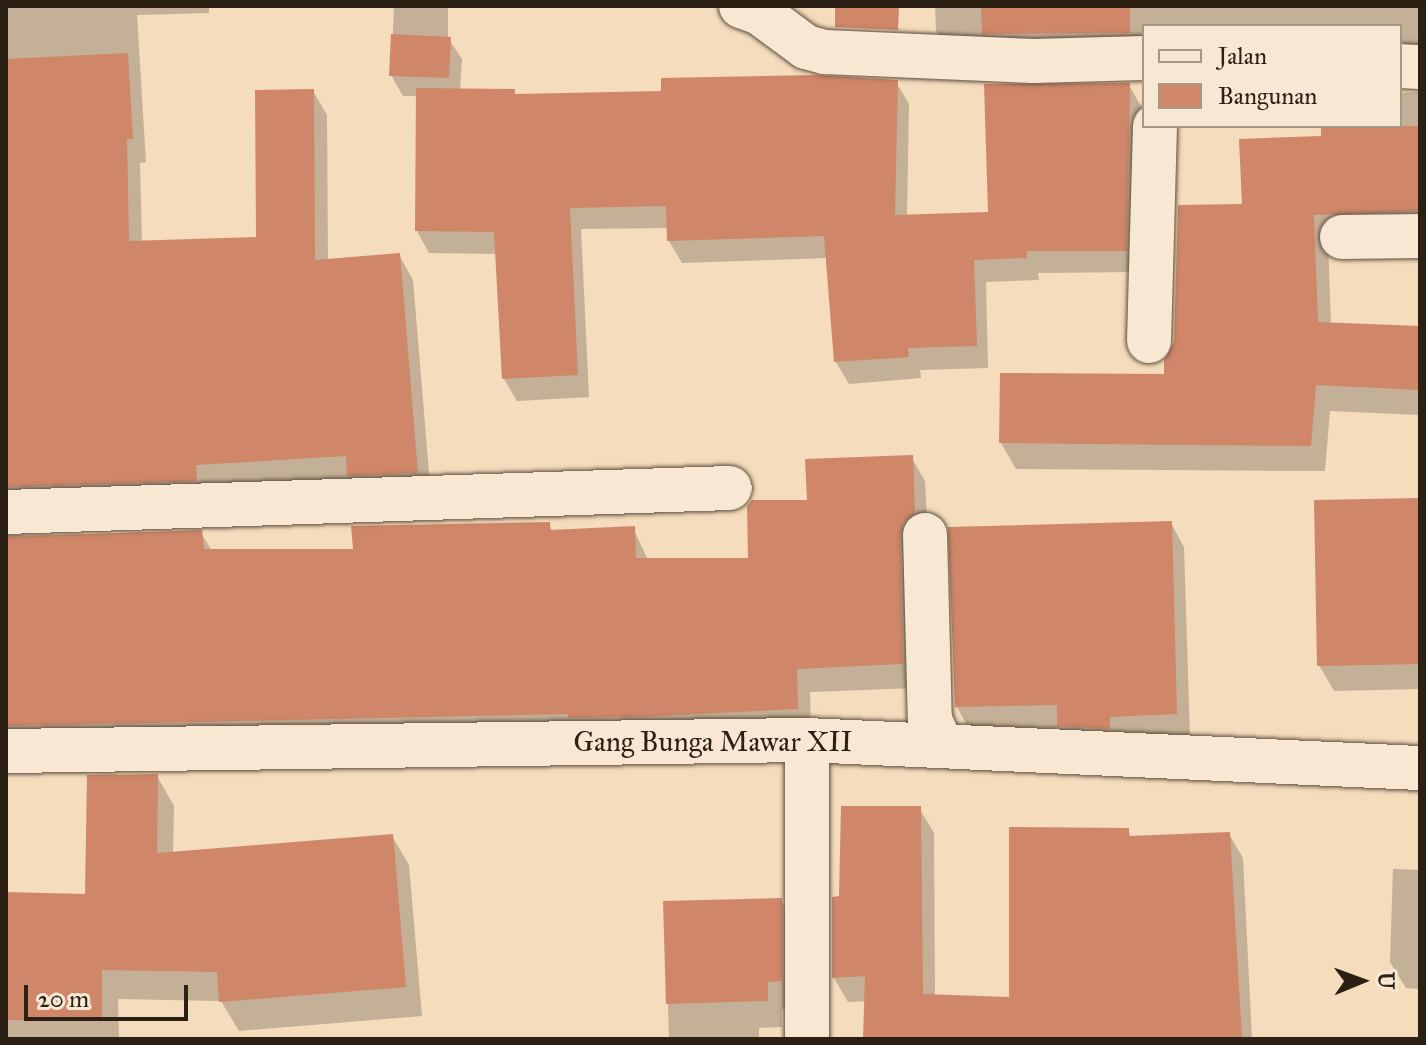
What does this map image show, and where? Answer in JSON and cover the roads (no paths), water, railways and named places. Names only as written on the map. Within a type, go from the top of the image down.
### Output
[{"type":"street","points":[[741,6],[806,47],[825,52],[1033,61],[1142,58]]},
{"type":"street","points":[[1149,341],[1155,128]]},
{"type":"street","points":[[1342,237],[1420,236]]},
{"type":"street","points":[[6,512],[730,488]]},
{"type":"street","points":[[925,535],[930,720],[940,742]]},
{"type":"street","points":[[807,740],[807,1039]]},
{"type":"street","name":"Gang Bunga Mawar XII","points":[[6,751],[807,740],[940,742],[1420,768]]}]
